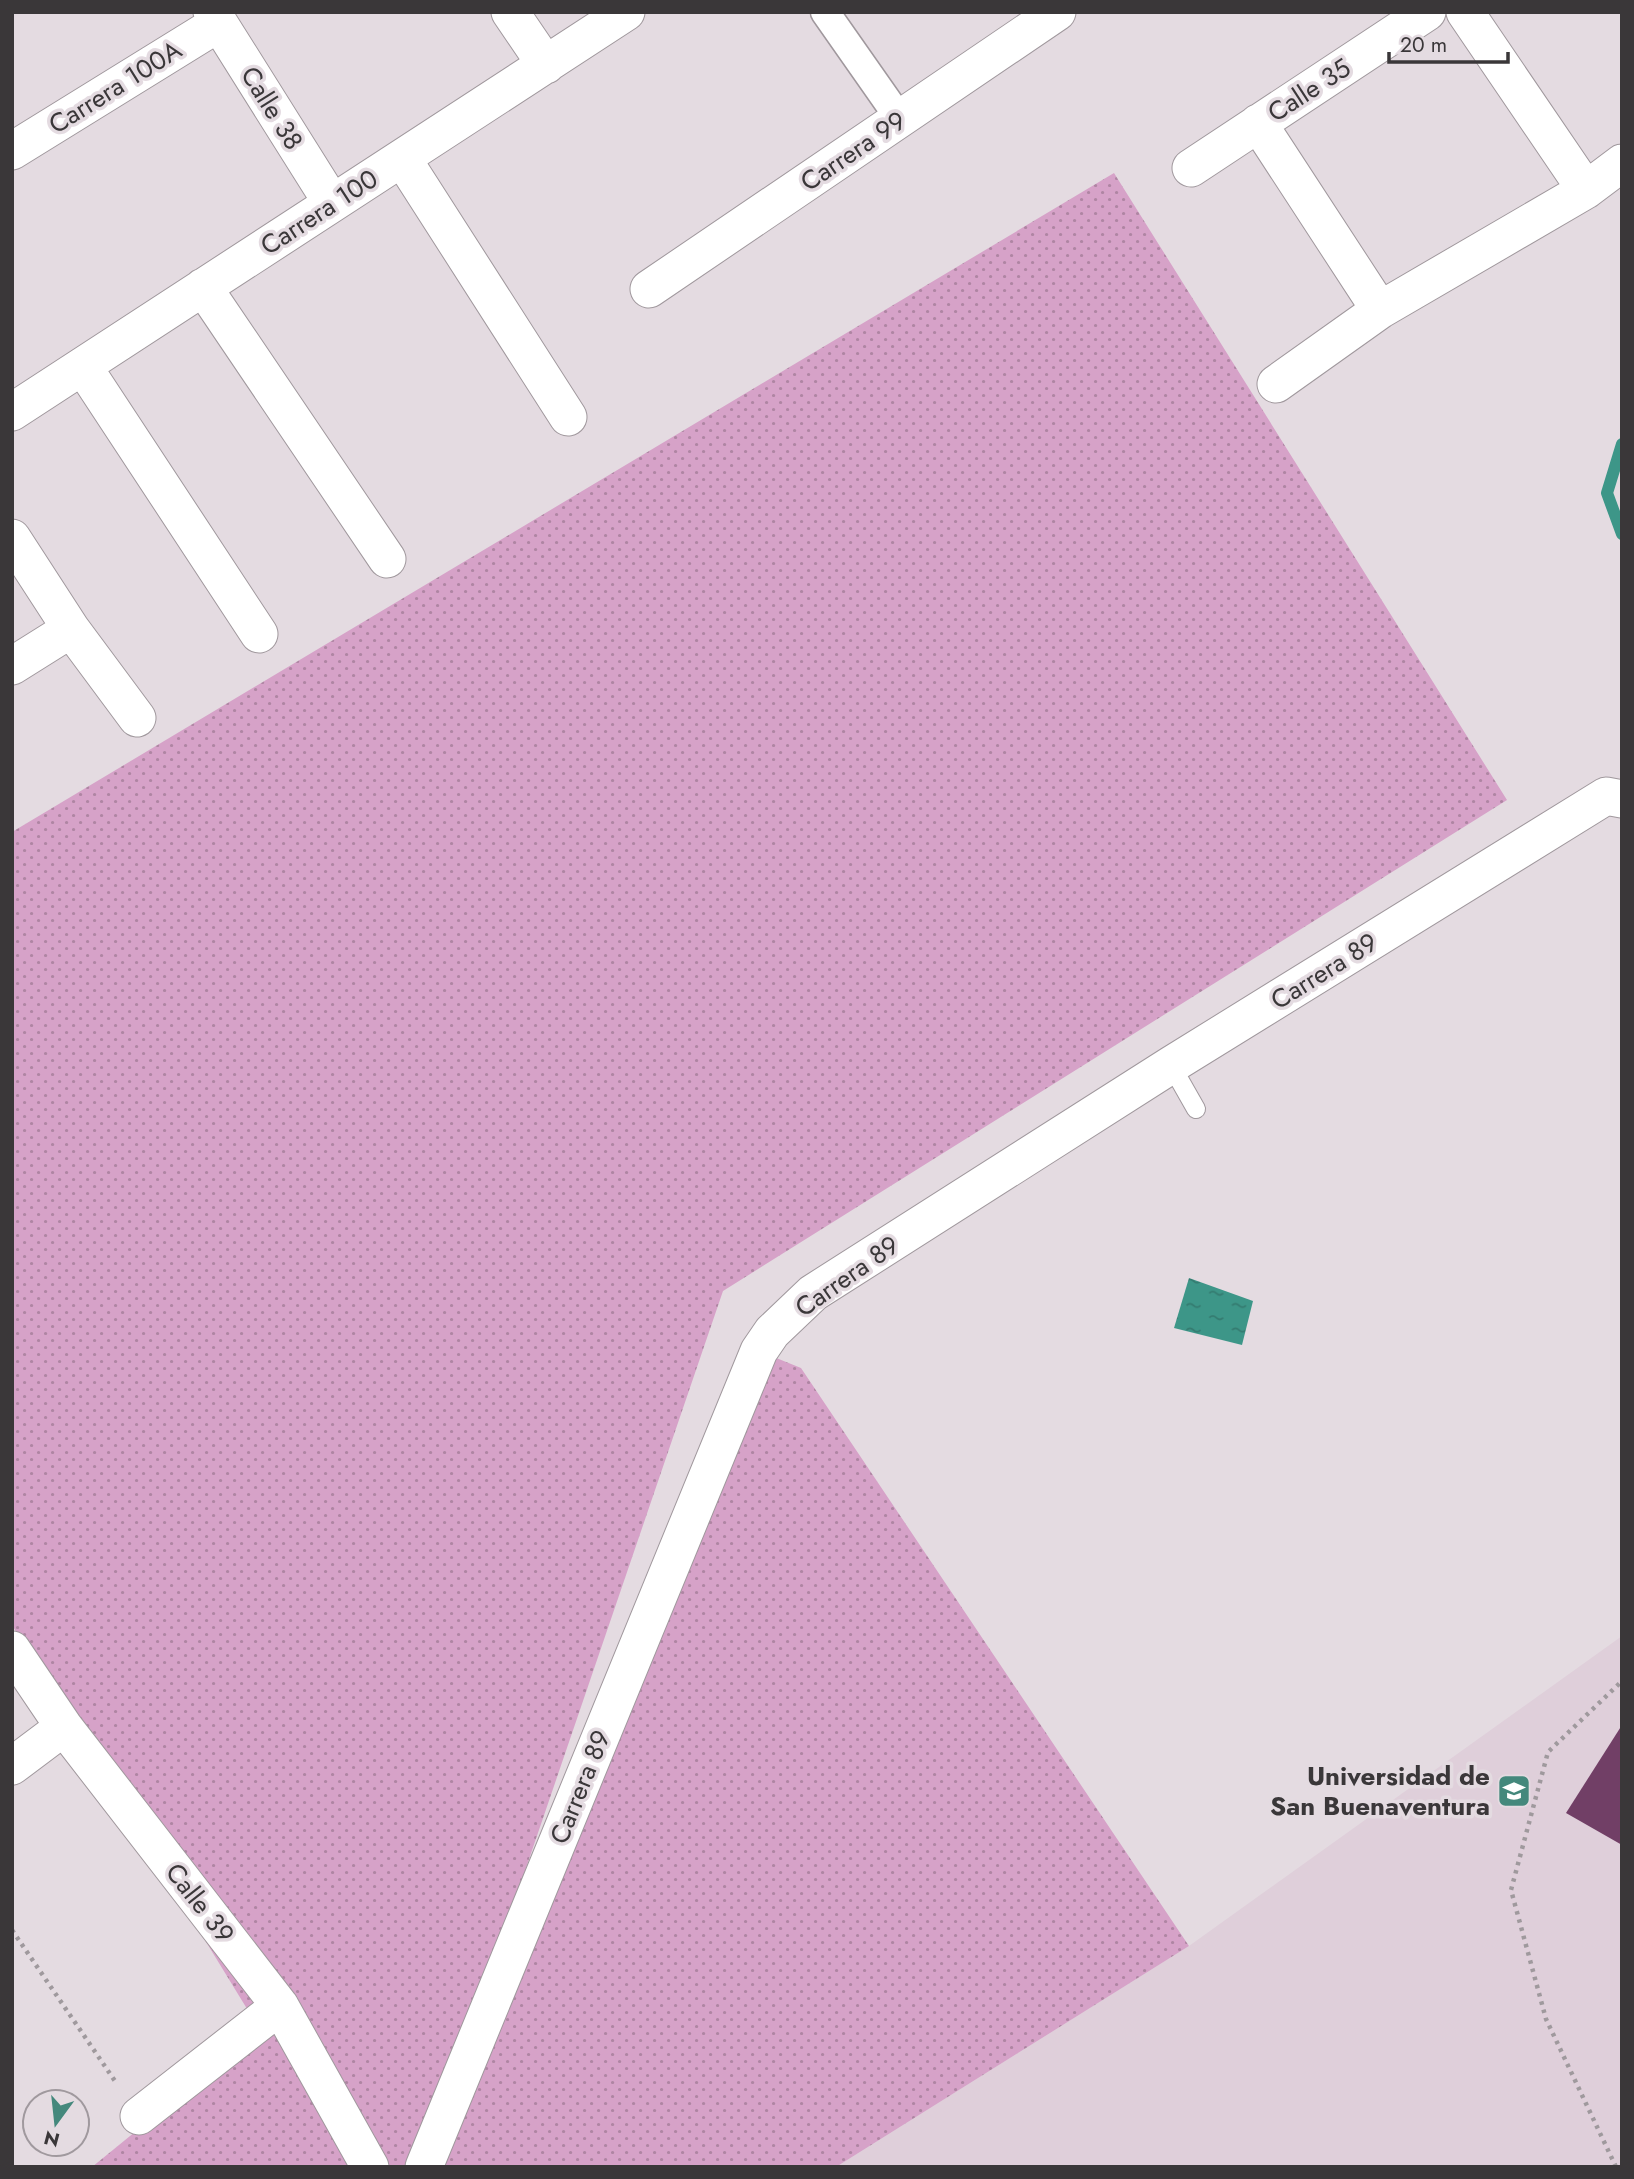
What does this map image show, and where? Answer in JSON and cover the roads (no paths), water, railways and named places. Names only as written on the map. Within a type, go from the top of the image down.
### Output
[{"type":"street","points":[[510,12],[546,65]]},
{"type":"street","name":"Carrera 100","points":[[12,412],[84,368],[203,287],[626,12]]},
{"type":"street","points":[[825,12],[900,120]]},
{"type":"street","name":"Carrera 99","points":[[649,289],[1057,12]]},
{"type":"street","name":"Calle 35","points":[[1191,168],[1427,12]]},
{"type":"street","points":[[1465,12],[1586,190]]},
{"type":"street","name":"Carrera 100A","points":[[12,151],[215,18]]},
{"type":"street","name":"Calle 38","points":[[215,18],[332,203]]},
{"type":"street","points":[[1258,123],[1380,310]]},
{"type":"street","points":[[402,158],[568,417]]},
{"type":"street","points":[[1276,384],[1380,310],[1586,190],[1622,163]]},
{"type":"street","points":[[203,287],[387,559]]},
{"type":"street","points":[[84,368],[259,634]]},
{"type":"street","points":[[12,538],[71,629],[136,718]]},
{"type":"street","points":[[12,666],[71,629]]},
{"type":"street","name":"Carrera 89","points":[[424,2167],[759,1351],[772,1332],[813,1293],[1171,1065],[1606,796],[1622,799]]},
{"type":"street","name":"Calle 39","points":[[12,1650],[64,1727],[280,2006],[370,2167]]},
{"type":"street","points":[[12,1766],[64,1727]]},
{"type":"street","points":[[139,2116],[280,2006]]},
{"type":"lane","points":[[1171,1065],[1196,1109]]},
{"type":"water","points":[[1189,1278],[1253,1301],[1242,1345],[1174,1328]]},
{"type":"waterway","points":[[1622,444],[1607,493],[1622,534]]},
{"type":"place","name":"Universidad de San Buenaventura","points":[[1514,1791]]}]
